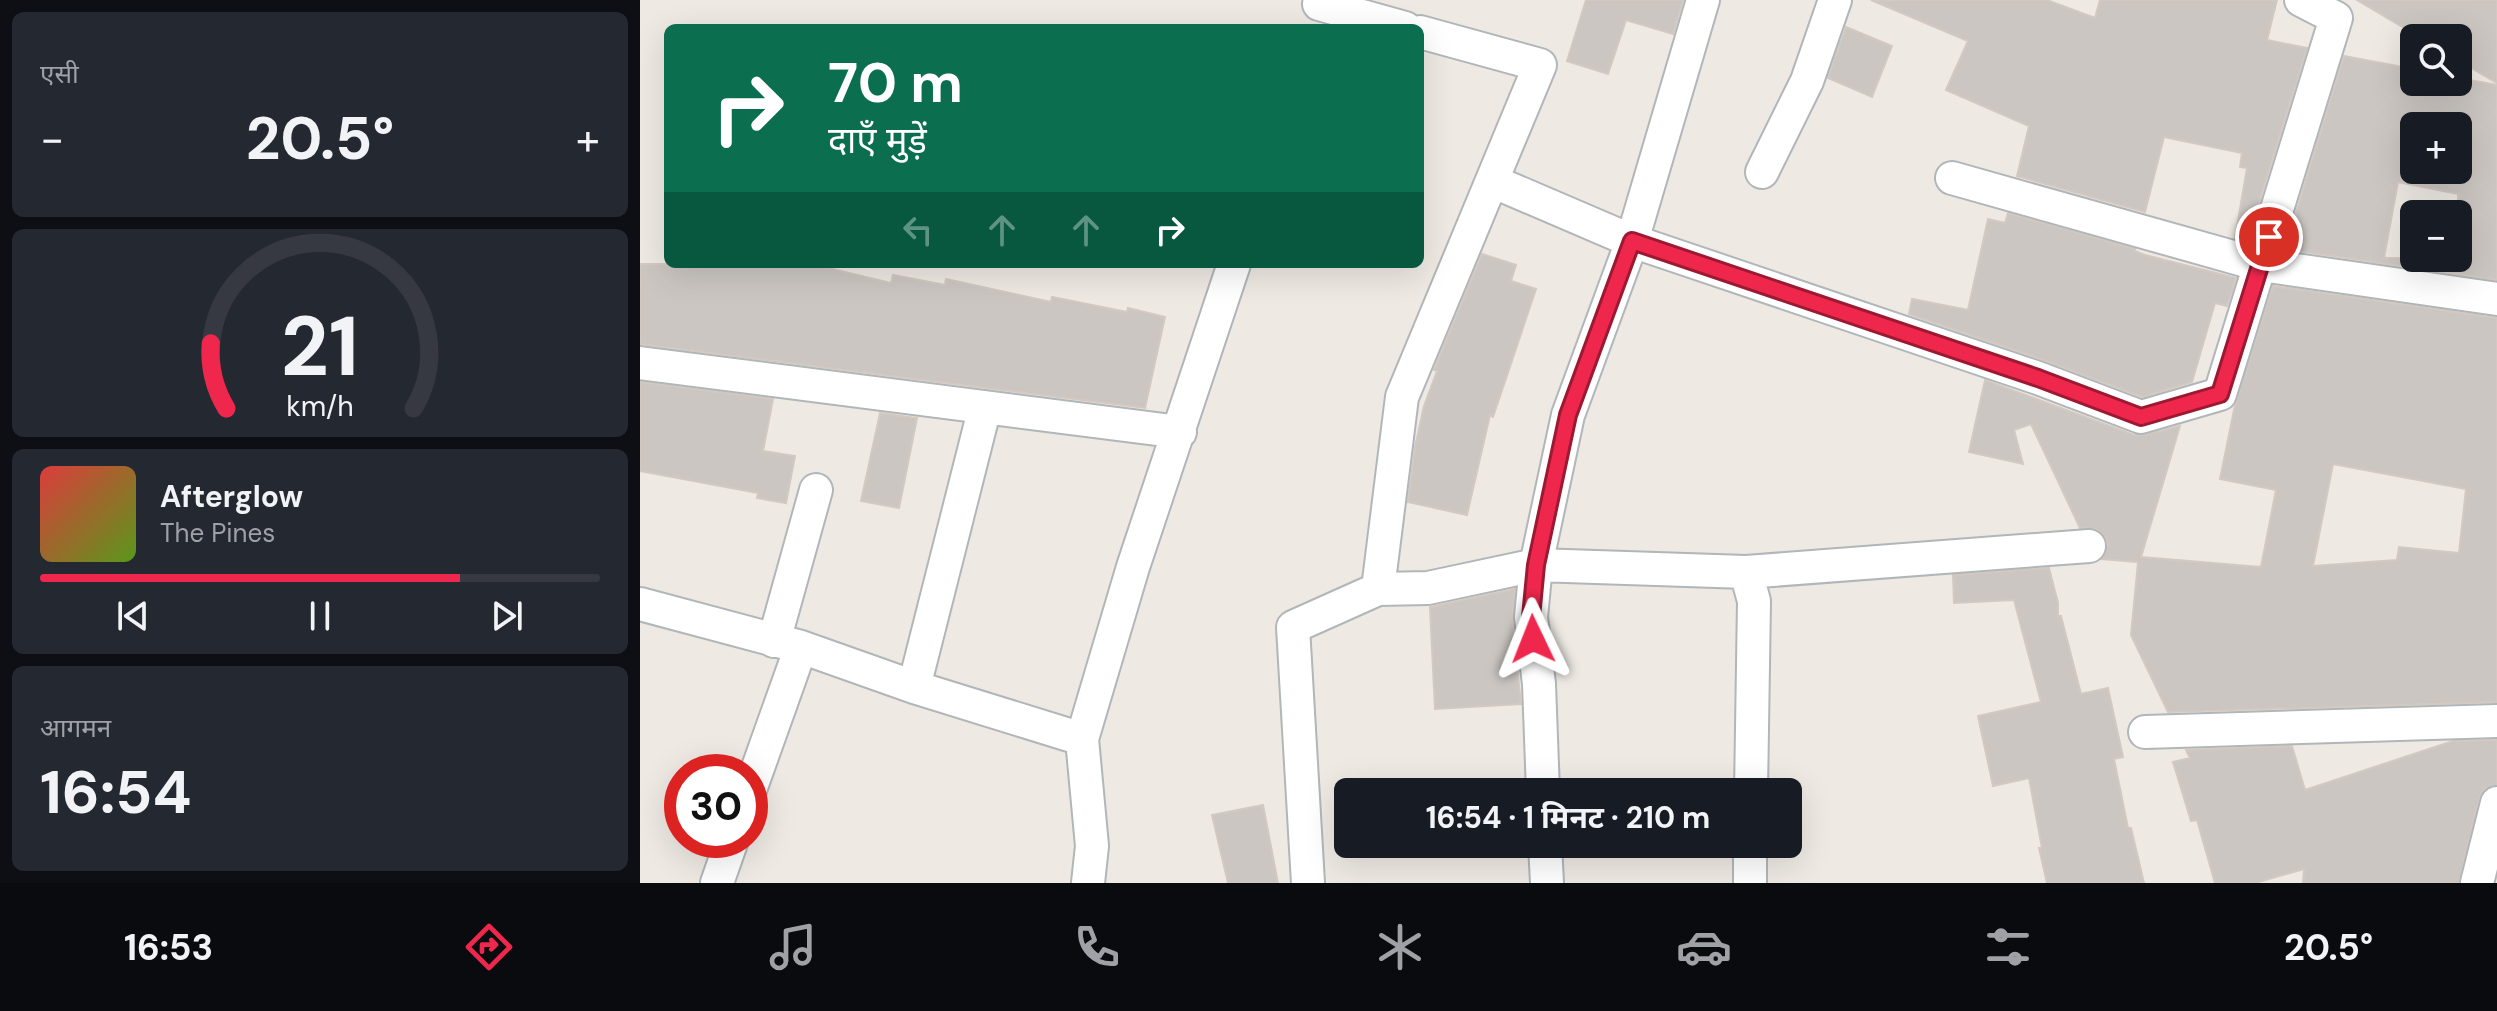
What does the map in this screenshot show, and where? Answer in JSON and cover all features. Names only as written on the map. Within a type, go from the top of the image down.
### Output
[{"type":"street","points":[[1542,778],[1539,684],[1531,617],[1536,565],[1568,415],[1632,241],[1703,0]]},
{"type":"street","points":[[1762,172],[1807,81],[1835,0]]},
{"type":"street","points":[[1492,181],[1632,241],[2038,378],[2141,417],[2220,394],[2336,18],[2301,0]]},
{"type":"street","points":[[1317,11],[1384,24]]},
{"type":"street","points":[[1378,589],[1402,397],[1540,65],[1424,33]]},
{"type":"street","points":[[1952,178],[2261,265],[2497,299]]},
{"type":"street","points":[[1088,883],[1092,846],[1082,739],[1133,567],[1233,268]]},
{"type":"street","points":[[640,363],[1180,432]]},
{"type":"street","points":[[914,687],[985,407]]},
{"type":"street","points":[[759,754],[788,644],[816,490]]},
{"type":"street","points":[[1308,883],[1293,627],[1378,589],[1428,588],[1536,565],[1746,572],[2089,546]]},
{"type":"street","points":[[1746,572],[1754,601],[1751,778]]},
{"type":"street","points":[[640,604],[788,644],[1082,739]]},
{"type":"street","points":[[2145,732],[2497,721]]},
{"type":"street","points":[[2477,883],[2497,803]]},
{"type":"street","points":[[717,883],[726,858]]},
{"type":"street","points":[[1546,858],[1547,883]]},
{"type":"street","points":[[1750,858],[1750,883]]},
{"type":"building","points":[[1586,0],[1683,0],[1673,34],[1626,20],[1608,74],[1567,61]]},
{"type":"building","points":[[1871,0],[2047,0],[2095,18],[2100,0],[2277,0],[2267,40],[2307,48],[2247,241],[2235,238],[2247,168],[2240,167],[2242,153],[2164,137],[2145,212],[2017,176],[2029,126],[1946,90],[1968,41]]},
{"type":"building","points":[[2357,0],[2497,0],[2497,83],[2472,68],[2472,24],[2400,26]]},
{"type":"building","points":[[1846,27],[1892,46],[1872,97],[1828,78]]},
{"type":"building","points":[[2344,56],[2400,66],[2400,96],[2472,96],[2472,81],[2497,85],[2497,280],[2442,272],[2472,272],[2472,200],[2458,200],[2458,194],[2408,184],[2472,184],[2472,112],[2400,112],[2400,182],[2384,258],[2400,258],[2400,266],[2285,249]]},
{"type":"building","points":[[2008,213],[2135,249],[2145,255],[2236,278],[2227,306],[2215,303],[2192,382],[2142,397],[1909,314],[1912,299],[1968,310],[1988,219],[2005,223]]},
{"type":"building","points":[[1482,254],[1516,265],[1511,281],[1536,289],[1493,417],[1490,415],[1467,515],[1408,502],[1415,447],[1424,406],[1437,371],[1434,370]]},
{"type":"building","points":[[640,264],[664,264],[664,268],[828,268],[891,283],[893,275],[945,285],[946,279],[1051,302],[1052,297],[1127,312],[1128,308],[1165,317],[1145,408],[640,344]]},
{"type":"building","points":[[2273,286],[2497,318],[2497,702],[2168,712],[2131,635],[2138,562],[2102,559],[2108,545],[2105,536],[2096,529],[2080,528],[2031,424],[2014,430],[2023,464],[1969,452],[1985,380],[2134,435],[2180,426],[2141,557],[2261,567],[2276,490],[2220,479],[2235,405]],"holes":[[[2333,464],[2466,489],[2459,553],[2399,547],[2397,560],[2313,566]]]},
{"type":"building","points":[[640,382],[773,399],[763,451],[795,456],[786,503],[757,498],[758,493],[640,471]]},
{"type":"building","points":[[880,413],[917,418],[899,508],[861,501]]},
{"type":"building","points":[[2049,568],[2058,616],[2061,616],[2081,694],[2108,688],[2123,757],[2114,759],[2128,828],[2131,828],[2144,883],[2047,883],[2029,778],[1993,786],[1978,716],[2041,702],[2014,600],[1954,603],[1953,575]]},
{"type":"building","points":[[1515,589],[1512,619],[1521,704],[1435,709],[1430,607]]},
{"type":"building","points":[[2497,740],[2497,785],[2484,789],[2479,798],[2459,883],[2303,883],[2304,869],[2255,883],[2215,883],[2197,820],[2191,821],[2173,762],[2190,758],[2186,750],[2292,746],[2305,790],[2453,741]]},
{"type":"building","points":[[1263,805],[1278,883],[1228,883],[1212,815]]},
{"type":"route","points":[[1533,639],[1532,588],[1568,415],[1632,241],[2038,378],[2141,417],[2220,394],[2269,237]]}]
